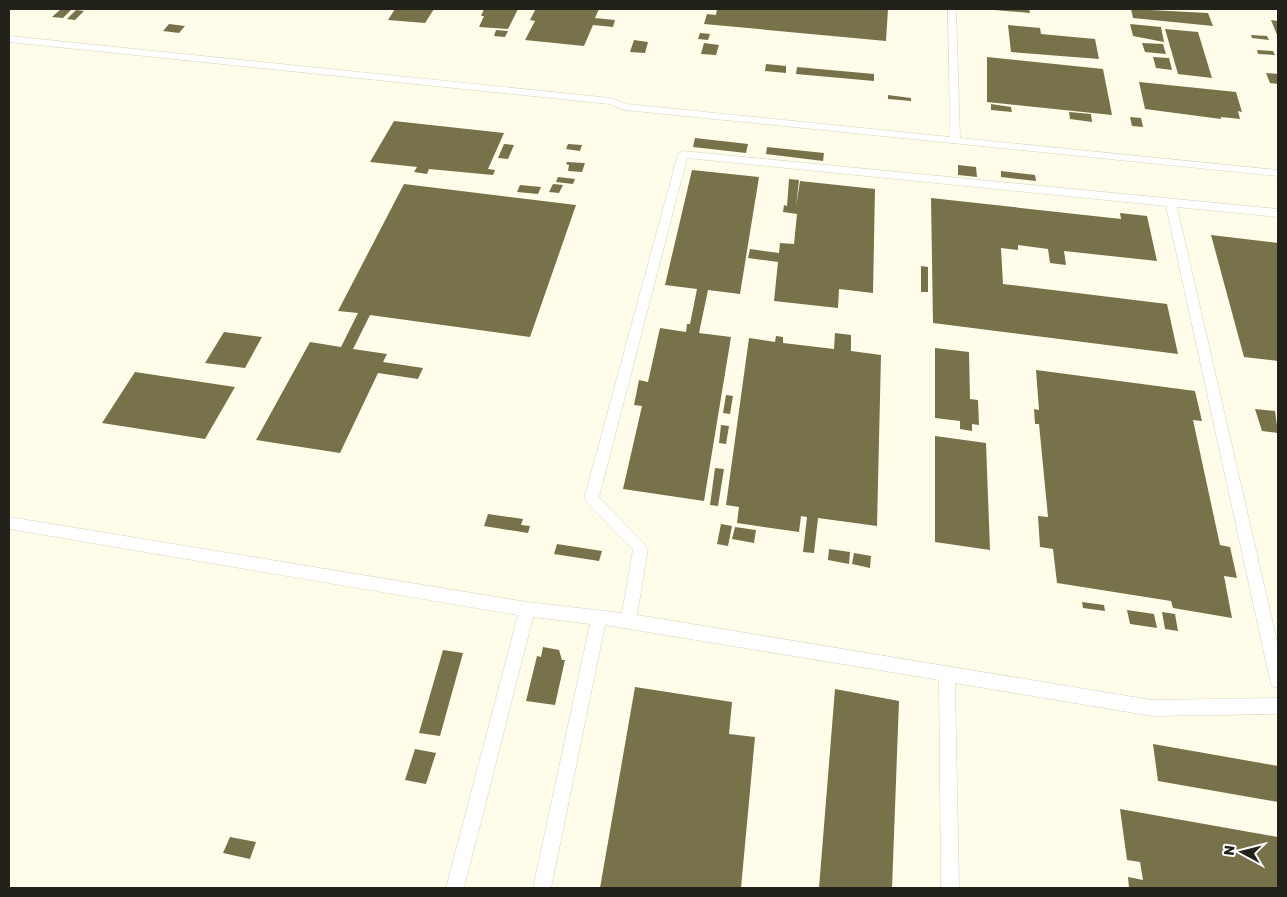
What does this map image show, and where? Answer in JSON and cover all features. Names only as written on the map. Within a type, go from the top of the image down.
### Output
[{"type":"lane","points":[[952,9],[955,140]]},
{"type":"lane","points":[[9,39],[601,100],[625,107],[1278,173]]},
{"type":"lane","points":[[628,621],[641,548],[591,498],[682,154],[1278,213]]},
{"type":"lane","points":[[1171,203],[1278,680]]},
{"type":"lane","points":[[9,523],[527,609],[628,621],[1152,708],[1278,706]]},
{"type":"lane","points":[[455,888],[527,609]]},
{"type":"lane","points":[[542,888],[599,617]]},
{"type":"lane","points":[[947,674],[950,888]]},
{"type":"building","points":[[61,9],[72,9],[63,18],[52,17]]},
{"type":"building","points":[[395,9],[434,9],[425,23],[388,20]]},
{"type":"building","points":[[484,9],[518,9],[508,29],[479,27],[484,16],[481,16]]},
{"type":"building","points":[[599,9],[595,18],[615,20],[613,27],[593,25],[584,46],[525,40],[535,21],[530,20],[535,10]]},
{"type":"building","points":[[717,9],[888,9],[886,41],[704,24],[707,14],[716,15]]},
{"type":"building","points":[[1029,9],[1030,13],[994,10]]},
{"type":"building","points":[[1131,9],[1208,13],[1213,26],[1133,18]]},
{"type":"building","points":[[76,10],[84,11],[75,20],[67,19]]},
{"type":"building","points":[[1271,20],[1278,21],[1278,35],[1277,35]]},
{"type":"building","points":[[169,24],[185,26],[179,33],[163,31]]},
{"type":"building","points":[[1130,24],[1161,27],[1164,42],[1133,36]]},
{"type":"building","points":[[1008,25],[1040,28],[1041,34],[1095,39],[1099,59],[1011,52]]},
{"type":"building","points":[[1165,29],[1198,32],[1212,78],[1178,74]]},
{"type":"building","points":[[496,30],[508,31],[505,37],[494,36]]},
{"type":"building","points":[[700,33],[710,34],[708,40],[698,39]]},
{"type":"building","points":[[1251,35],[1267,36],[1269,40],[1252,38]]},
{"type":"building","points":[[634,40],[648,42],[645,53],[630,52]]},
{"type":"building","points":[[704,43],[719,45],[716,55],[701,54]]},
{"type":"building","points":[[1142,43],[1163,44],[1166,54],[1145,52]]},
{"type":"building","points":[[1257,50],[1273,51],[1275,55],[1258,54]]},
{"type":"building","points":[[987,57],[1103,69],[1112,115],[987,102]]},
{"type":"building","points":[[1153,57],[1169,58],[1172,70],[1156,68]]},
{"type":"building","points":[[766,64],[786,66],[786,73],[765,71]]},
{"type":"building","points":[[797,67],[874,74],[874,81],[796,74]]},
{"type":"building","points":[[1266,73],[1278,74],[1278,84],[1270,83]]},
{"type":"building","points":[[1139,82],[1236,92],[1242,112],[1238,111],[1240,119],[1221,117],[1221,119],[1145,109]]},
{"type":"building","points":[[888,95],[911,98],[911,101],[888,99]]},
{"type":"building","points":[[991,104],[1011,107],[1012,112],[991,110]]},
{"type":"building","points":[[1069,112],[1091,114],[1092,122],[1070,119]]},
{"type":"building","points":[[1130,117],[1141,118],[1143,127],[1132,126]]},
{"type":"building","points":[[394,121],[504,133],[488,169],[495,170],[493,175],[429,169],[427,174],[414,172],[417,167],[370,162]]},
{"type":"building","points":[[695,138],[748,144],[746,153],[693,147]]},
{"type":"building","points":[[504,144],[514,145],[508,159],[498,158]]},
{"type":"building","points":[[568,144],[582,145],[580,151],[566,149]]},
{"type":"building","points":[[767,147],[824,153],[823,161],[766,154]]},
{"type":"building","points":[[567,162],[585,163],[582,172],[568,171],[569,165],[566,164]]},
{"type":"building","points":[[958,165],[976,167],[977,177],[958,175]]},
{"type":"building","points":[[692,170],[759,177],[740,294],[708,290],[699,333],[731,337],[704,501],[623,489],[642,406],[634,405],[639,380],[648,382],[660,328],[686,332],[687,324],[690,324],[697,289],[665,285]]},
{"type":"building","points":[[1001,171],[1035,175],[1036,181],[1001,177]]},
{"type":"building","points":[[558,177],[575,179],[573,184],[556,182]]},
{"type":"building","points":[[789,179],[799,180],[796,207],[800,181],[875,189],[873,293],[839,289],[838,308],[774,301],[778,262],[748,258],[750,249],[779,253],[780,243],[794,244],[797,214],[783,212],[784,205],[787,206]]},
{"type":"building","points":[[404,184],[576,205],[530,337],[370,315],[353,349],[387,354],[383,362],[423,368],[418,379],[378,373],[340,453],[256,440],[310,342],[341,347],[358,313],[338,311]]},
{"type":"building","points":[[553,184],[563,185],[559,193],[549,192]]},
{"type":"building","points":[[520,185],[541,187],[538,194],[517,192]]},
{"type":"building","points":[[931,198],[1121,219],[1120,213],[1147,216],[1157,261],[1064,251],[1066,265],[1050,263],[1048,249],[1018,245],[1018,250],[1001,248],[1003,284],[1167,304],[1178,354],[933,323]]},
{"type":"building","points":[[1211,235],[1278,243],[1278,361],[1244,357]]},
{"type":"building","points":[[921,266],[928,267],[928,292],[921,292]]},
{"type":"building","points":[[224,332],[262,337],[245,368],[205,363]]},
{"type":"building","points":[[835,333],[851,335],[851,351],[881,355],[877,526],[818,518],[814,553],[803,552],[807,517],[801,516],[799,532],[737,523],[739,507],[726,505],[749,338],[775,342],[776,336],[783,337],[783,343],[834,349]]},
{"type":"building","points":[[935,348],[969,352],[970,399],[978,400],[979,425],[972,424],[972,431],[960,429],[960,421],[935,418]]},
{"type":"building","points":[[1036,370],[1195,391],[1202,421],[1193,420],[1220,545],[1230,547],[1237,578],[1224,576],[1232,618],[1173,608],[1171,601],[1057,583],[1053,549],[1040,547],[1038,516],[1048,517],[1039,424],[1035,424],[1034,409],[1039,410]]},
{"type":"building","points":[[135,372],[235,387],[205,439],[102,423]]},
{"type":"building","points":[[726,395],[733,396],[730,414],[723,413]]},
{"type":"building","points":[[1255,409],[1275,411],[1278,433],[1262,431]]},
{"type":"building","points":[[721,425],[729,426],[726,444],[719,443]]},
{"type":"building","points":[[935,436],[986,443],[990,550],[935,542]]},
{"type":"building","points":[[715,468],[724,469],[718,506],[710,505]]},
{"type":"building","points":[[488,514],[523,519],[521,525],[530,526],[528,533],[484,526]]},
{"type":"building","points":[[721,524],[732,526],[728,546],[717,544]]},
{"type":"building","points":[[735,527],[756,530],[754,543],[732,539]]},
{"type":"building","points":[[557,544],[602,551],[599,561],[554,554]]},
{"type":"building","points":[[829,549],[850,552],[849,564],[828,560]]},
{"type":"building","points":[[854,553],[871,556],[870,568],[852,564]]},
{"type":"building","points":[[1082,602],[1104,605],[1105,611],[1083,608]]},
{"type":"building","points":[[1127,610],[1154,614],[1157,628],[1130,624]]},
{"type":"building","points":[[1162,612],[1175,614],[1178,631],[1165,629]]},
{"type":"building","points":[[543,647],[559,650],[562,660],[565,660],[555,705],[526,701],[537,656],[541,657]]},
{"type":"building","points":[[443,650],[463,653],[440,736],[419,733]]},
{"type":"building","points":[[635,687],[732,702],[729,734],[755,737],[741,888],[600,888]]},
{"type":"building","points":[[835,689],[899,701],[892,888],[819,888]]},
{"type":"building","points":[[1153,744],[1278,766],[1278,802],[1158,781]]},
{"type":"building","points":[[415,749],[436,753],[426,784],[405,780]]},
{"type":"building","points":[[1120,809],[1278,837],[1278,888],[1129,888],[1128,877],[1143,880],[1140,862],[1127,860]]},
{"type":"building","points":[[230,837],[256,842],[250,859],[223,853]]}]
